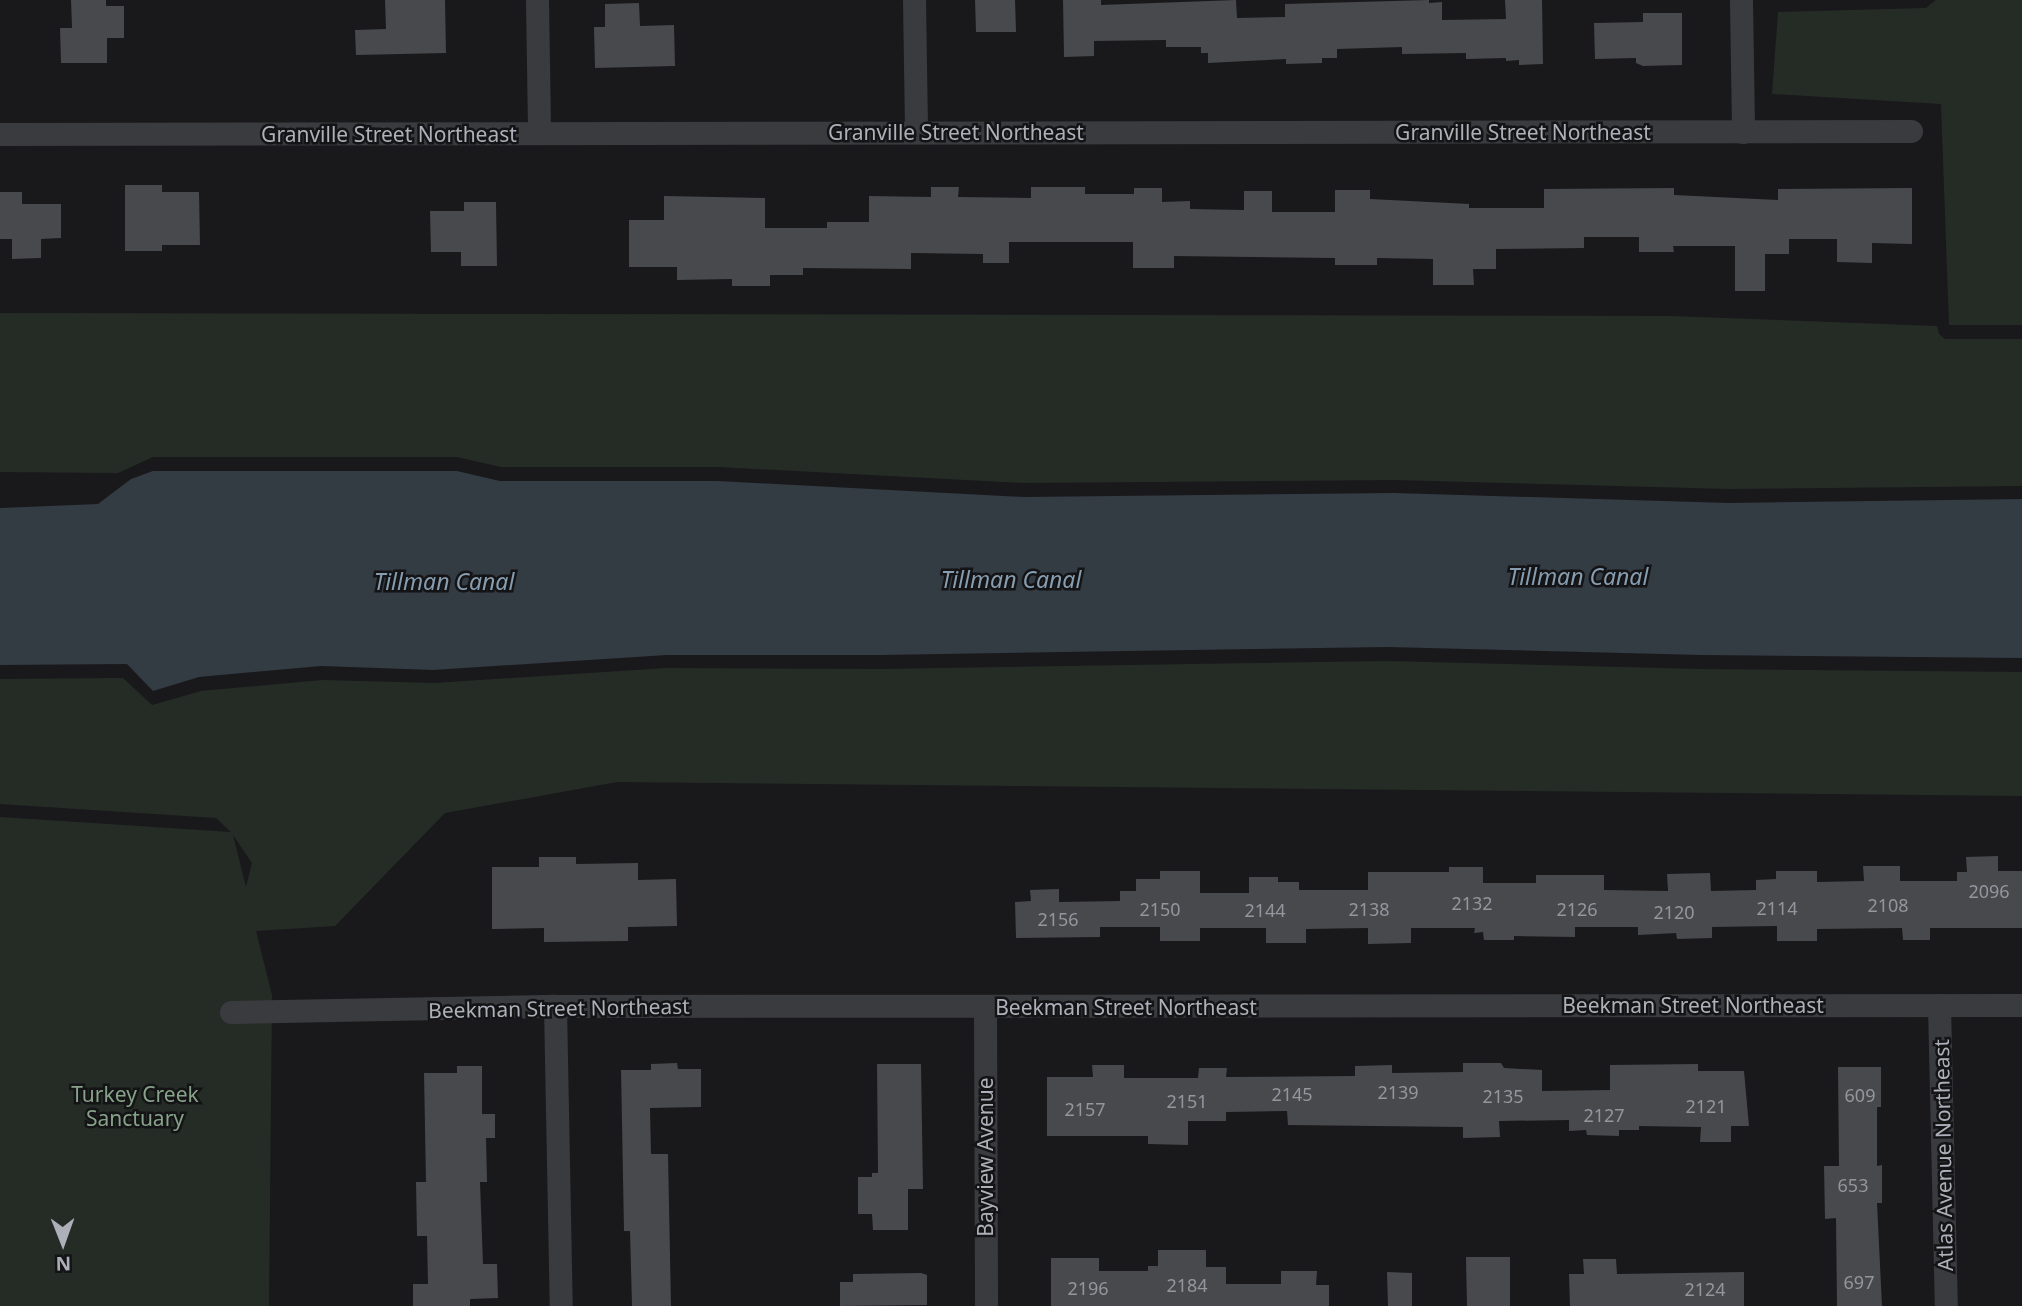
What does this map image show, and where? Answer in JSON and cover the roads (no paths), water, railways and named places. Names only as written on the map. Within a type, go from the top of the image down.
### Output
[{"type":"street","points":[[537,0],[539,133]]},
{"type":"street","points":[[914,0],[916,131]]},
{"type":"street","points":[[1741,0],[1742,132]]},
{"type":"street","name":"Granville Street Northeast","points":[[0,134],[1911,131]]},
{"type":"street","name":"Atlas Avenue Northeast","points":[[1939,1005],[1946,1306]]},
{"type":"street","name":"Beekman Street Northeast","points":[[231,1012],[555,1006],[2022,1005]]},
{"type":"street","points":[[555,1006],[561,1306]]},
{"type":"street","name":"Bayview Avenue","points":[[985,1007],[986,1306]]},
{"type":"water","name":"Tillman Canal","points":[[153,471],[457,471],[500,481],[718,481],[1024,497],[1395,493],[1729,503],[2022,499],[2022,658],[1701,655],[1388,647],[881,655],[667,655],[433,670],[321,666],[199,677],[153,691],[127,664],[0,665],[0,508],[98,504],[131,479]]},
{"type":"park label","name":"Turkey Creek Sanctuary","points":[[135,1106]]}]
